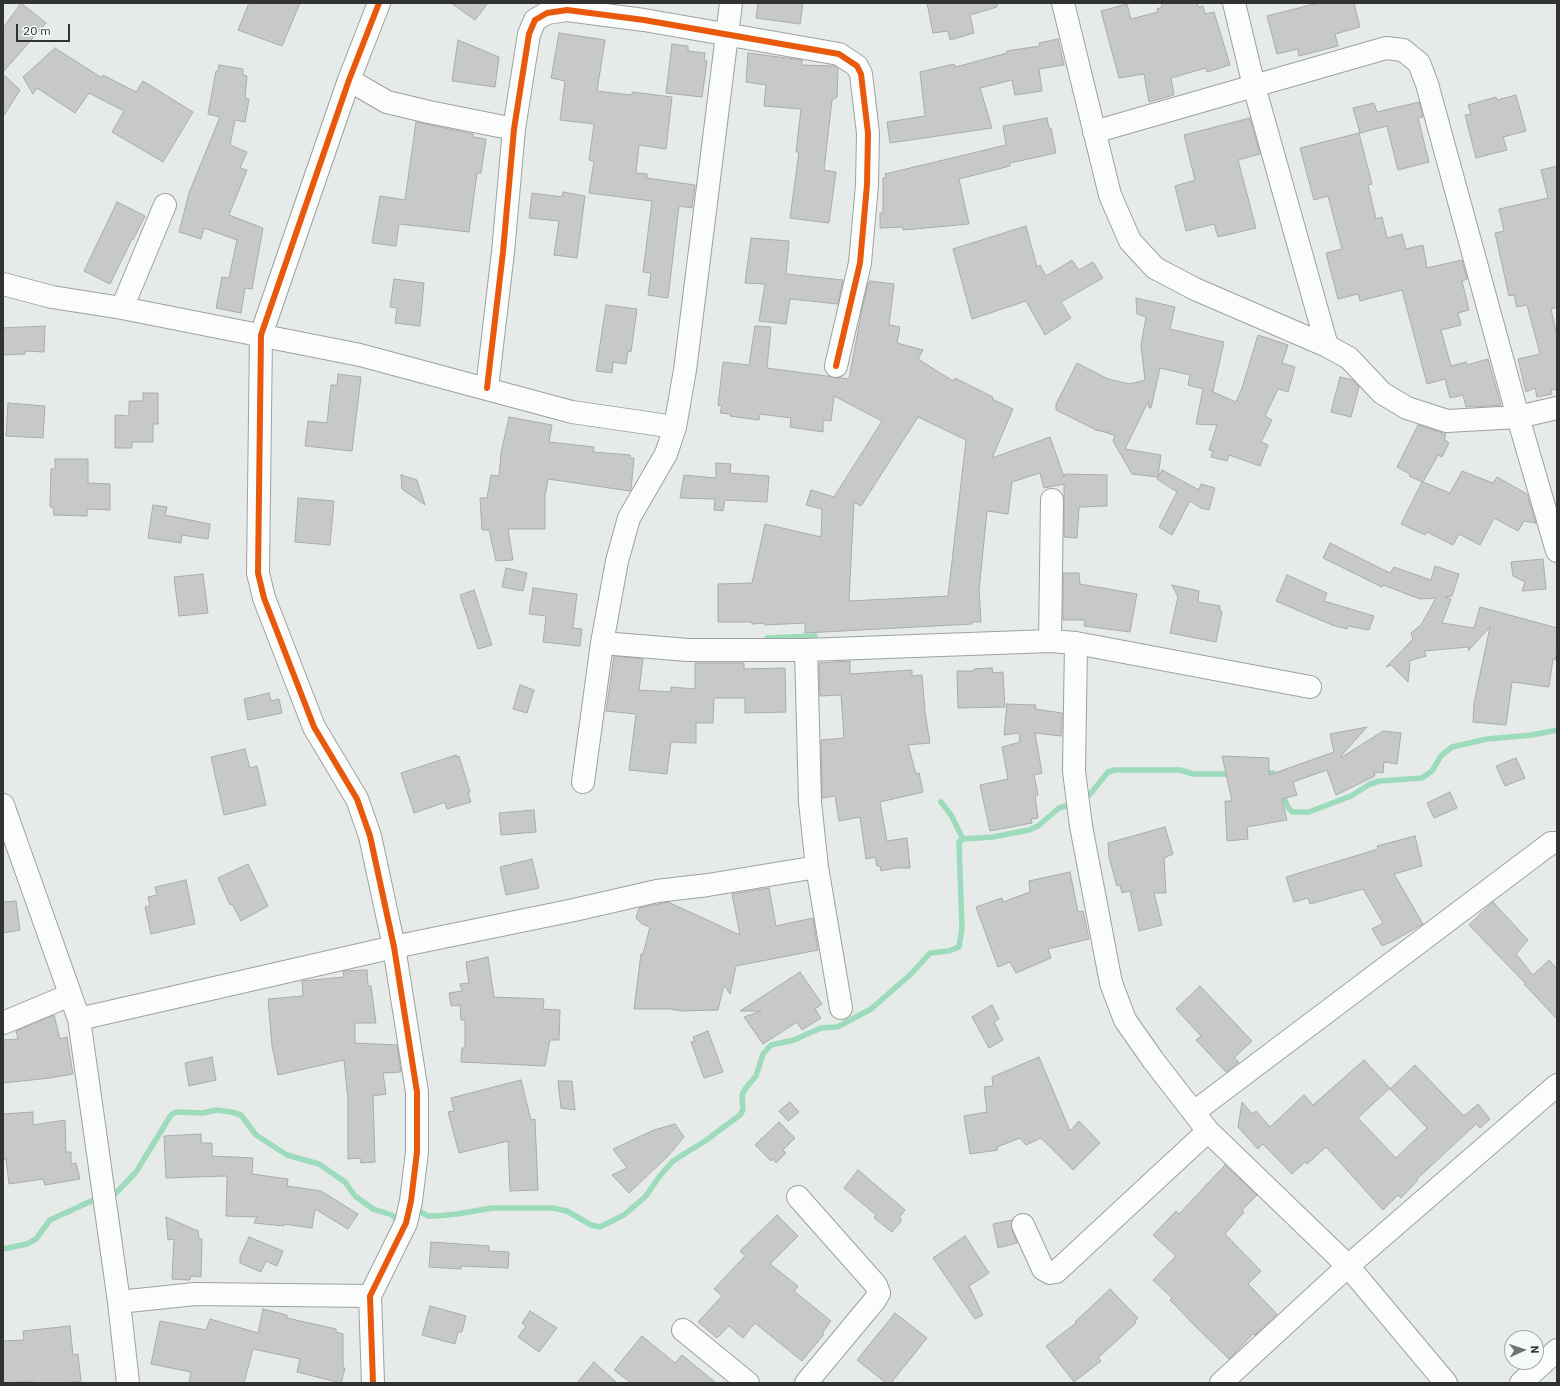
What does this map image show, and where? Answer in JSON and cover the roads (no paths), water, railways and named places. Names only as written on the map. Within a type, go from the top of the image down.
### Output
[{"type":"street","points":[[374,1383],[370,1296],[406,1222],[411,1201],[417,1152],[417,1092],[394,947],[370,836],[357,799],[314,727],[264,598],[258,573],[261,335],[349,80],[380,3]]},
{"type":"street","points":[[583,782],[602,643],[617,561],[629,518],[666,454],[675,428],[685,370],[731,3]]},
{"type":"street","points":[[1063,3],[1110,195],[1130,241],[1155,268],[1195,289],[1327,346],[1349,358],[1382,392],[1407,408],[1447,420],[1518,417],[1557,408]]},
{"type":"street","points":[[1234,3],[1254,86],[1327,346]]},
{"type":"street","points":[[487,388],[503,252],[514,129],[529,34],[535,20],[546,13],[566,10],[727,34],[839,54],[857,66],[861,74],[868,133],[867,185],[860,264],[836,366]]},
{"type":"street","points":[[1094,132],[1386,48],[1402,50],[1419,63],[1429,91],[1518,417],[1557,551]]},
{"type":"street","points":[[349,80],[387,102],[514,129]]},
{"type":"street","points":[[122,308],[166,204]]},
{"type":"street","points":[[3,284],[52,297],[122,308],[360,355],[572,412],[675,428]]},
{"type":"street","points":[[1050,642],[1052,500]]},
{"type":"street","points":[[602,643],[688,650],[806,650],[1050,642],[1076,643],[1310,687]]},
{"type":"street","points":[[1076,643],[1074,771],[1081,826],[1110,983],[1125,1020],[1153,1060],[1208,1131],[1348,1266],[1446,1383]]},
{"type":"street","points":[[806,650],[810,802],[817,867],[841,1008]]},
{"type":"street","points":[[3,805],[79,1019],[119,1302],[128,1383]]},
{"type":"street","points":[[1194,1112],[1551,843],[1557,844]]},
{"type":"street","points":[[79,1019],[394,947],[574,910],[657,891],[708,885],[817,867]]},
{"type":"street","points":[[3,1023],[70,995]]},
{"type":"street","points":[[1221,1383],[1348,1266],[1557,1085]]},
{"type":"street","points":[[1023,1225],[1044,1269],[1050,1273],[1056,1272],[1208,1131]]},
{"type":"street","points":[[798,1197],[876,1285],[879,1292],[875,1300],[806,1383]]},
{"type":"street","points":[[119,1302],[195,1294],[370,1296]]},
{"type":"street","points":[[683,1330],[748,1383]]},
{"type":"street","points":[[1521,1383],[1557,1350]]},
{"type":"waterway","points":[[767,638],[815,636]]},
{"type":"waterway","points":[[1281,791],[1288,807],[1292,812],[1309,812],[1351,796],[1370,784],[1380,781],[1422,778],[1432,771],[1441,756],[1452,747],[1487,739],[1532,735],[1557,730]]},
{"type":"waterway","points":[[1083,800],[1091,793],[1108,772],[1115,770],[1180,770],[1193,774],[1233,774]]},
{"type":"waterway","points":[[1261,772],[1273,773],[1276,780]]},
{"type":"waterway","points":[[941,802],[951,815],[963,839]]},
{"type":"waterway","points":[[415,1209],[428,1216],[435,1216],[492,1208],[553,1208],[567,1211],[591,1225],[600,1227],[624,1215],[646,1196],[659,1177],[673,1161],[705,1141],[740,1115],[743,1110],[742,1095],[756,1076],[763,1054],[771,1045],[794,1040],[821,1028],[837,1027],[843,1024],[871,1009],[911,974],[930,953],[949,951],[959,947],[962,928],[959,842],[963,839],[993,837],[1029,830],[1038,826],[1059,808],[1073,804]]},
{"type":"waterway","points":[[108,1195],[116,1193],[136,1172],[171,1115],[176,1112],[203,1113],[216,1110],[241,1115],[256,1135],[287,1155],[319,1164],[345,1182],[355,1196],[373,1209],[392,1215],[396,1219],[400,1215]]},
{"type":"waterway","points":[[3,1249],[27,1244],[36,1239],[50,1220],[100,1197]]}]
